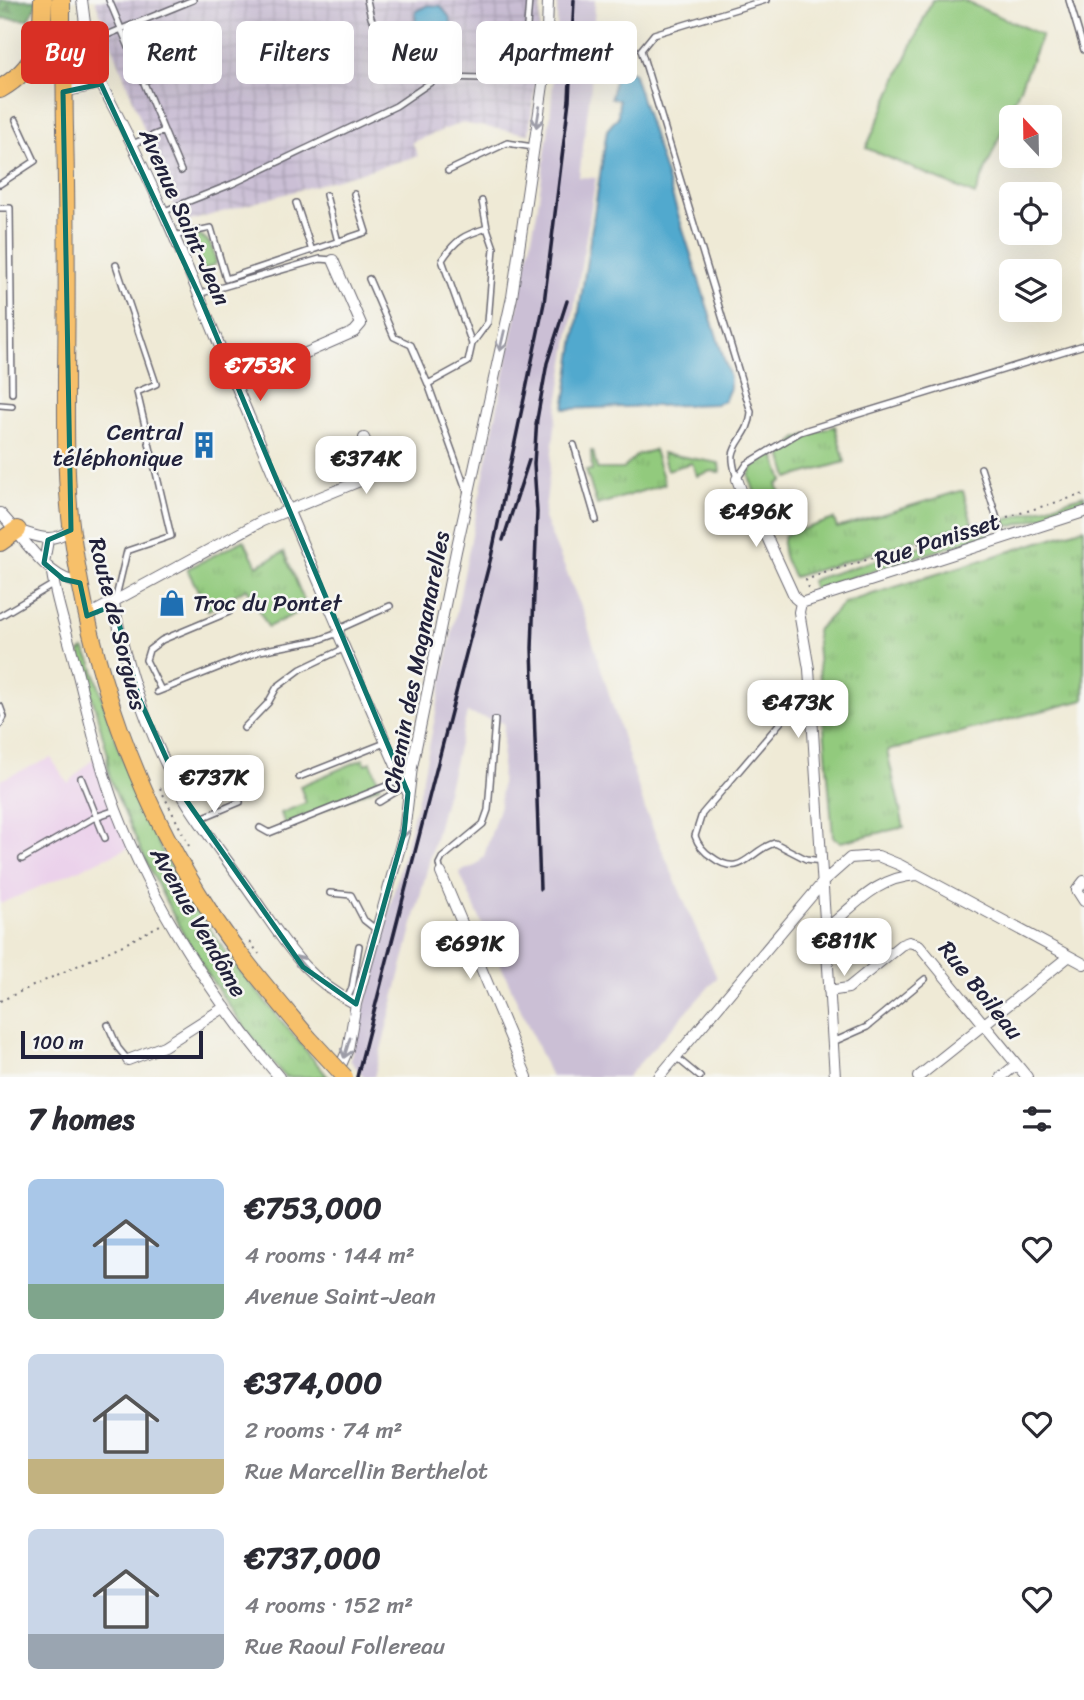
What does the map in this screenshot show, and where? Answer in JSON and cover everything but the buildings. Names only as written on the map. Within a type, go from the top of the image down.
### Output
[{"type":"highway","points":[[0,89],[23,72],[36,54],[43,28],[43,0]]},
{"type":"highway","points":[[61,0],[61,21]]},
{"type":"highway","points":[[0,542],[17,530]]},
{"type":"main road","name":"Route de Sorgues","points":[[55,0],[58,21]]},
{"type":"main road","name":"Route de Sorgues","points":[[63,84],[68,246],[66,452],[71,530],[87,616],[111,705],[158,816],[209,909],[255,973],[345,1077]]},
{"type":"street","name":"Avenue Saint-Jean","points":[[82,0],[85,21]]},
{"type":"street","name":"Chemin des Magnanarelles","points":[[336,1077],[348,1049],[352,1002],[378,931],[404,833],[405,787],[512,297],[546,64],[548,0]]},
{"type":"street","name":"Avenue Saint-Jean","points":[[101,84],[132,144],[173,236],[405,787]]},
{"type":"street","points":[[63,92],[101,84]]},
{"type":"street","points":[[235,384],[354,332],[361,324],[333,260]]},
{"type":"street","points":[[87,616],[262,521],[367,478],[374,473],[376,466],[365,438]]},
{"type":"street","points":[[737,479],[754,526],[766,535],[795,598],[801,603],[799,612],[809,668],[835,1077]]},
{"type":"street","name":"Rue Panisset","points":[[801,603],[1084,512]]},
{"type":"street","points":[[0,513],[52,573],[72,581],[80,579]]},
{"type":"street","points":[[17,530],[48,540],[71,530]]},
{"type":"street","points":[[44,562],[48,540]]},
{"type":"street","name":"Avenue Vendôme","points":[[52,573],[103,771],[116,810],[142,868],[170,920],[225,1007],[279,1077]]},
{"type":"street","points":[[114,603],[139,698],[161,752],[184,797],[303,967],[336,994],[352,1002]]},
{"type":"street","points":[[659,1077],[824,881],[850,859],[878,856],[1084,964]]},
{"type":"street","points":[[441,873],[527,1077]]},
{"type":"street","points":[[827,928],[880,884],[902,876],[918,875]]},
{"type":"street","points":[[1084,881],[1077,890],[1084,901]]},
{"type":"street","name":"Rue Boileau","points":[[829,991],[848,988],[901,945],[909,942],[919,945],[1027,1077]]},
{"type":"street","points":[[918,1077],[1069,957]]},
{"type":"street","points":[[128,1060],[164,1046],[225,1007]]},
{"type":"street","points":[[1001,1077],[1016,1065]]},
{"type":"lane","points":[[109,0],[123,36]]},
{"type":"lane","points":[[109,34],[193,0]]},
{"type":"lane","points":[[367,0],[373,21]]},
{"type":"lane","points":[[462,78],[483,78],[524,65],[529,0]]},
{"type":"lane","points":[[737,479],[733,452],[751,422],[751,412],[641,50],[654,34],[766,0]]},
{"type":"lane","points":[[1069,0],[1084,50]]},
{"type":"lane","points":[[144,84],[181,172]]},
{"type":"lane","points":[[162,212],[232,184],[396,106],[428,84]]},
{"type":"lane","points":[[0,184],[35,161],[16,120]]},
{"type":"lane","points":[[132,144],[164,131]]},
{"type":"lane","points":[[448,172],[507,143],[533,148]]},
{"type":"lane","points":[[173,236],[211,228],[226,279],[366,232],[354,194]]},
{"type":"lane","points":[[326,195],[338,242]]},
{"type":"lane","points":[[428,384],[468,362],[472,344],[488,322],[494,247],[482,201]]},
{"type":"lane","points":[[296,203],[312,251]]},
{"type":"lane","points":[[0,208],[10,208],[12,393]]},
{"type":"lane","points":[[472,344],[442,260],[464,236],[487,228]]},
{"type":"lane","points":[[198,294],[320,259],[333,260]]},
{"type":"lane","points":[[114,603],[127,551],[171,536],[137,392],[156,384],[116,265]]},
{"type":"lane","points":[[369,279],[394,337],[411,345],[468,495]]},
{"type":"lane","points":[[737,479],[747,464],[800,432],[1084,345]]},
{"type":"lane","points":[[0,405],[12,405]]},
{"type":"lane","points":[[575,445],[596,520]]},
{"type":"lane","points":[[981,468],[1003,538]]},
{"type":"lane","points":[[0,616],[54,584]]},
{"type":"lane","points":[[229,612],[162,640],[149,650],[146,660],[159,691],[260,651],[319,640],[390,606]]},
{"type":"lane","points":[[244,728],[268,703],[277,687],[301,668],[345,648]]},
{"type":"lane","points":[[811,704],[791,710],[702,814],[695,836],[698,845],[713,859],[726,866],[737,866],[749,860],[762,846],[775,843],[806,859],[822,861]]},
{"type":"lane","points":[[0,706],[4,717],[0,724]]},
{"type":"lane","points":[[441,873],[439,864],[442,858],[483,824],[488,810],[495,720]]},
{"type":"lane","points":[[299,777],[385,743]]},
{"type":"lane","points":[[81,778],[105,838]]},
{"type":"lane","points":[[198,820],[240,802],[233,787]]},
{"type":"lane","points":[[379,802],[405,787]]},
{"type":"lane","points":[[260,828],[269,833],[405,787]]},
{"type":"lane","points":[[22,859],[95,817],[116,810]]},
{"type":"lane","points":[[330,893],[351,895],[363,920],[378,931]]},
{"type":"lane","points":[[352,1002],[359,946]]},
{"type":"lane","points":[[832,1042],[867,1027],[925,979]]},
{"type":"lane","points":[[108,1025],[118,1048],[128,1060]]},
{"type":"lane","points":[[677,1058],[700,1077]]},
{"type":"path","points":[[813,599],[806,580],[1084,494]]},
{"type":"path","points":[[0,1001],[125,944],[170,920]]},
{"type":"highlighted area","points":[[101,84],[200,297],[408,793],[404,833],[356,1004],[303,967],[184,797],[139,698],[114,605],[87,616],[80,583],[63,579],[44,563],[48,540],[71,530],[63,92]]},
{"type":"shaded area","points":[[95,0],[541,0],[540,21],[476,21],[476,84],[535,84],[529,134],[461,123],[412,142],[418,156],[180,224],[127,84],[222,84],[222,21],[123,21],[123,74],[109,37],[109,21],[103,21]]},
{"type":"shaded area","points":[[557,0],[595,0],[594,21],[557,21]]},
{"type":"shaded area","points":[[553,84],[591,84],[579,177],[596,178],[557,410],[544,518],[584,614],[646,812],[717,978],[627,1077],[551,1077],[459,872],[477,865],[484,856],[500,805],[504,723],[467,713],[374,1077],[364,1077],[350,1060],[421,787],[537,212]]},
{"type":"shaded area","points":[[95,757],[128,848],[0,904],[0,780],[51,758],[68,783]]},
{"type":"green space","points":[[0,0],[38,0],[29,20],[0,18]]},
{"type":"green space","points":[[932,0],[962,0],[1042,35],[1013,105],[999,105],[999,138],[975,195],[866,148]]},
{"type":"green space","points":[[200,235],[212,247],[216,264],[203,270],[189,238]]},
{"type":"green space","points":[[835,426],[845,462],[788,478],[782,457],[783,453],[792,447],[792,443],[798,438]]},
{"type":"green space","points":[[654,450],[665,484],[597,505],[586,470],[592,470],[591,451],[597,469],[623,469],[637,455]]},
{"type":"green space","points":[[773,452],[783,481],[777,484],[788,520],[777,524],[763,517],[749,476],[754,464]]},
{"type":"green space","points":[[662,453],[719,463],[720,472],[711,471],[697,476],[692,463],[667,470]]},
{"type":"green space","points":[[963,491],[972,523],[794,577],[786,562],[782,546],[785,535],[834,519],[837,528]]},
{"type":"green space","points":[[1084,495],[1084,505],[1013,526],[1005,525],[1002,521]]},
{"type":"green space","points":[[992,524],[993,528],[988,535],[814,589],[811,581],[818,578]]},
{"type":"green space","points":[[1084,528],[1084,700],[887,751],[904,827],[841,842],[833,837],[816,631],[844,603]]},
{"type":"green space","points":[[244,540],[257,566],[284,552],[307,608],[268,627],[247,588],[208,610],[187,569]]},
{"type":"green space","points":[[84,649],[92,663],[137,801],[161,849],[195,907],[232,961],[328,1077],[285,1077],[238,1018],[190,946],[150,869],[113,786],[108,770],[108,755],[80,652]]},
{"type":"green space","points":[[363,759],[366,764],[371,762],[380,786],[285,825],[281,813],[306,803],[300,786]]},
{"type":"water","points":[[428,5],[441,6],[451,21],[416,21],[416,11]]},
{"type":"water","points":[[614,84],[637,84],[730,378],[730,388],[724,401],[716,404],[564,409],[607,130],[618,117],[619,100],[611,98]]},
{"type":"railway","points":[[357,1077],[491,557],[544,303],[569,100],[574,0]]},
{"type":"railway","points":[[536,425],[547,363],[567,301]]},
{"type":"railway","points":[[537,417],[532,648],[540,889]]},
{"type":"railway","points":[[503,540],[529,460]]},
{"type":"place","name":"Central téléphonique","points":[[204,445]]},
{"type":"place","name":"Troc du Pontet","points":[[172,603]]}]
